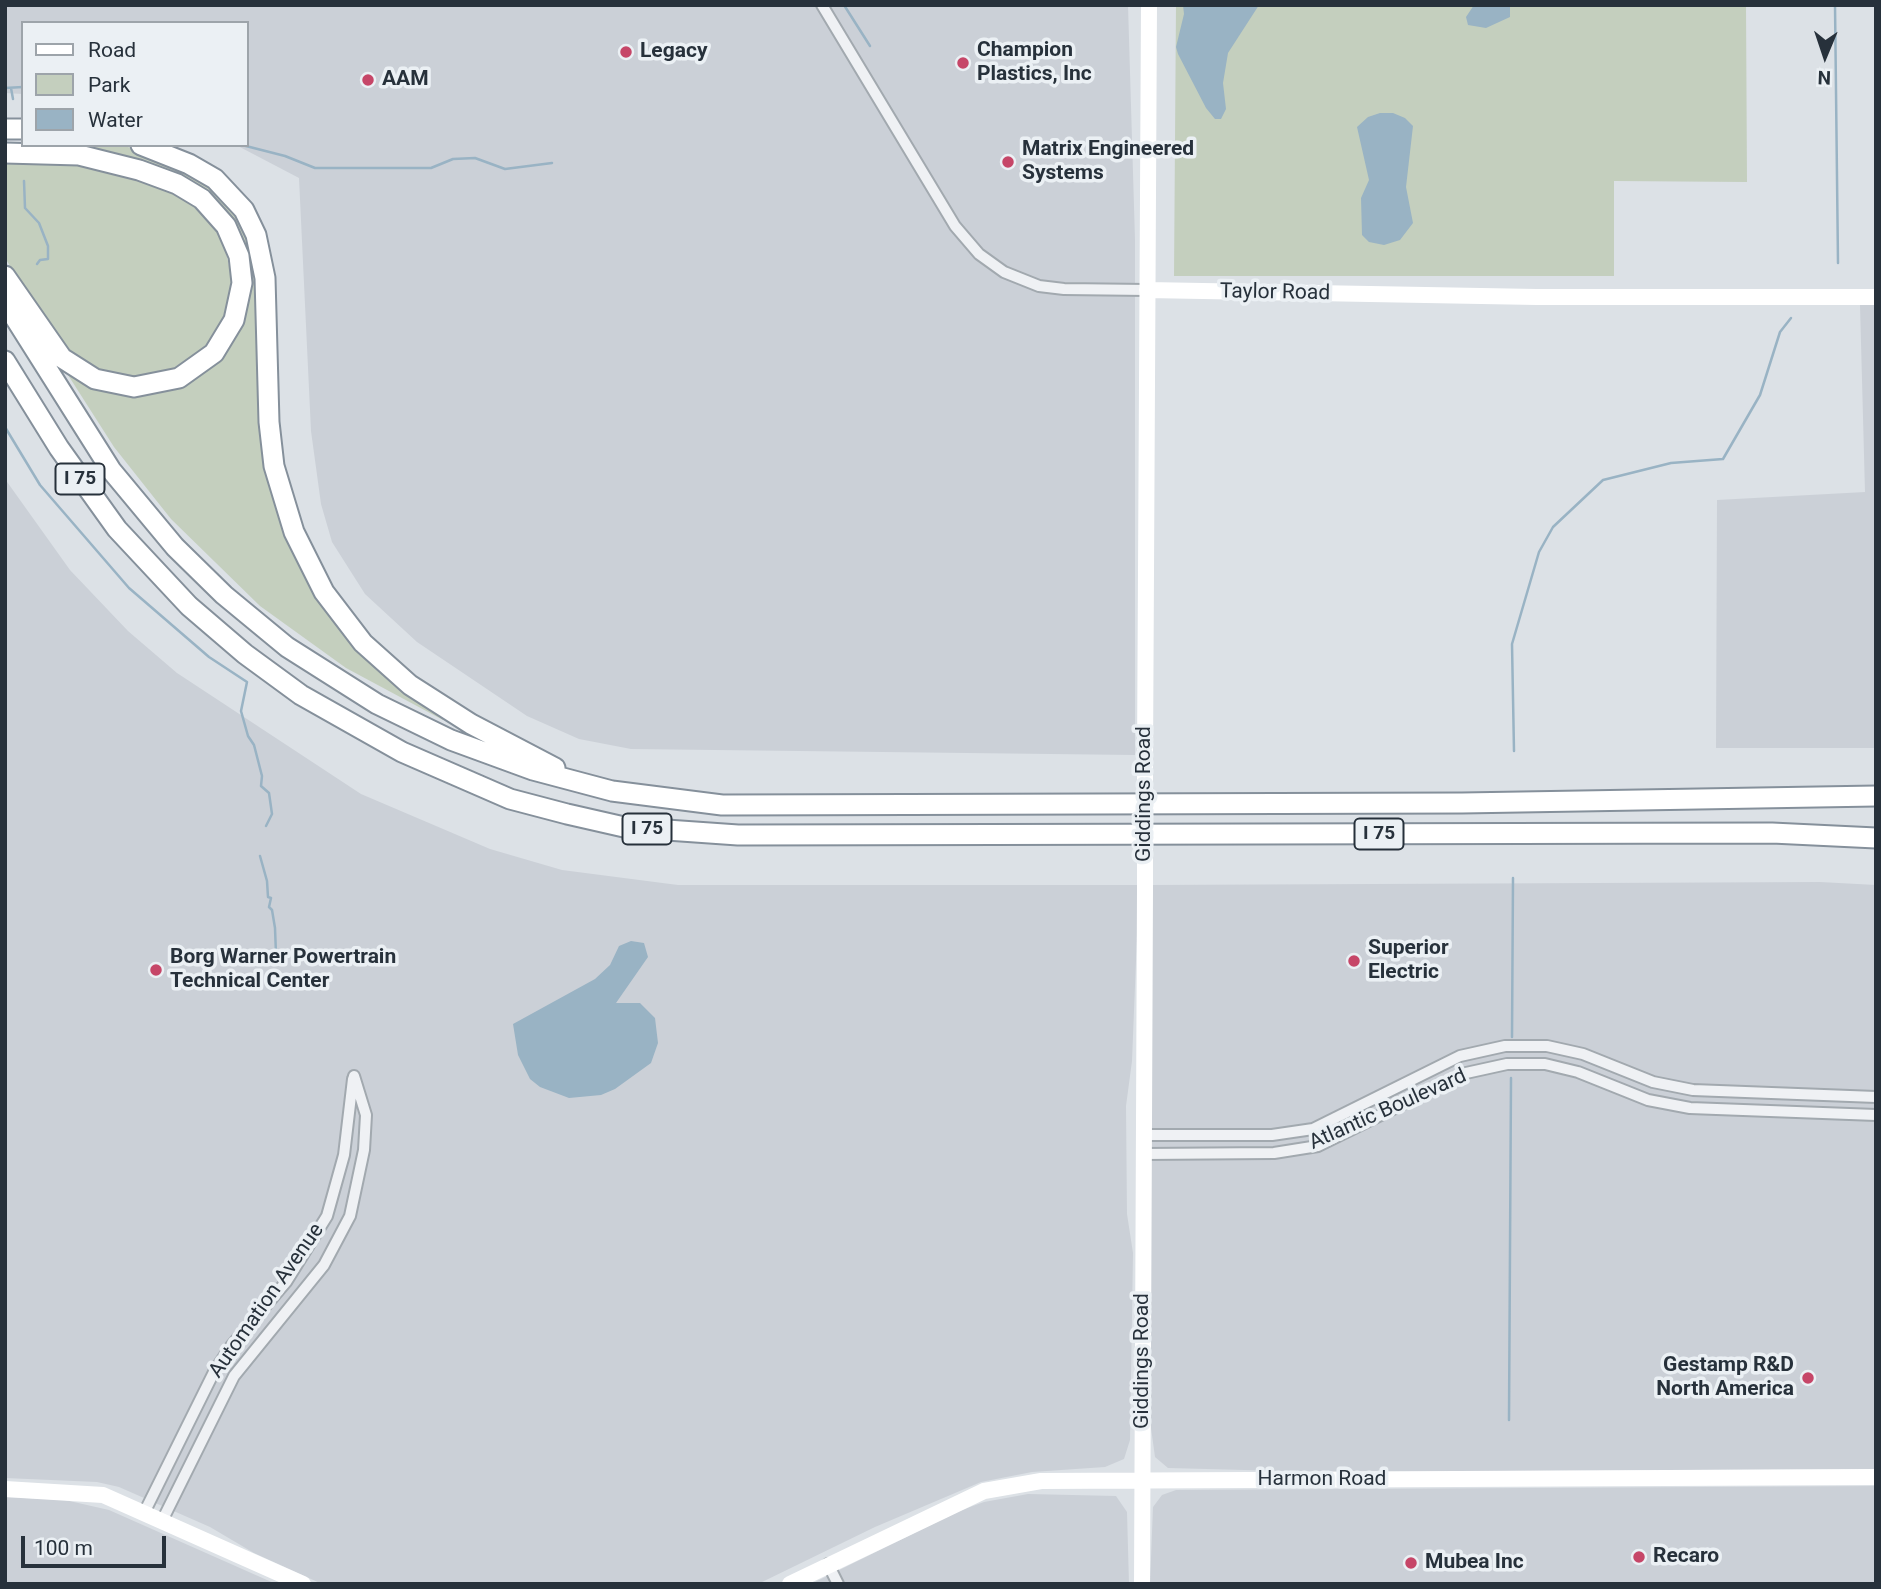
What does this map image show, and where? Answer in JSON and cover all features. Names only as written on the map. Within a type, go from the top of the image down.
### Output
[{"type":"highway","points":[[146,147],[189,164],[215,179],[244,210],[257,235],[265,278],[269,422],[274,466],[285,510],[302,552],[335,609],[377,657],[428,698],[584,783]]},
{"type":"highway","points":[[5,153],[59,153],[99,159],[184,187],[212,208],[226,226],[239,256],[242,283],[234,320],[214,354],[179,379],[134,387],[95,379],[62,358],[5,276]]},
{"type":"highway","name":"I 75","points":[[5,303],[92,442],[130,495],[198,570],[260,627],[345,686],[413,724],[483,753],[584,783],[683,801],[776,806],[1449,803],[1876,796]]},
{"type":"highway","name":"I 75","points":[[6,362],[58,448],[117,529],[182,599],[245,654],[301,695],[402,752],[510,799],[567,814],[624,827],[737,835],[1772,834],[1876,838]]},
{"type":"street","name":"Taylor Road","points":[[822,5],[955,226],[979,254],[1010,275],[1044,287],[1537,297],[1876,298]]},
{"type":"street","name":"Giddings Road","points":[[1142,1584],[1149,5]]},
{"type":"street","name":"Atlantic Boulevard","points":[[1144,1135],[1272,1135],[1313,1129],[1460,1056],[1505,1046],[1547,1046],[1583,1054],[1653,1082],[1693,1090],[1876,1097]]},
{"type":"street","name":"Atlantic Boulevard","points":[[1144,1154],[1274,1153],[1318,1146],[1466,1073],[1507,1064],[1545,1064],[1578,1072],[1648,1100],[1690,1108],[1876,1115]]},
{"type":"street","name":"Automation Avenue","points":[[144,1513],[214,1373],[232,1345],[286,1282],[327,1216],[344,1155],[354,1076],[366,1115],[365,1150],[350,1216],[324,1265],[234,1376],[162,1521]]},
{"type":"street","name":"Harmon Road","points":[[790,1584],[984,1491],[1041,1480],[1876,1477]]},
{"type":"street","points":[[5,1489],[103,1495],[303,1584]]},
{"type":"street","points":[[828,1564],[838,1584]]},
{"type":"shaded area","points":[[5,5],[1128,5],[1135,240],[1135,755],[631,749],[579,739],[527,716],[417,642],[365,594],[332,542],[321,504],[311,431],[299,178],[240,147],[248,147],[248,21],[21,21],[21,94],[5,93]]},
{"type":"shaded area","points":[[1860,305],[1876,305],[1876,748],[1716,748],[1717,500],[1865,492]]},
{"type":"shaded area","points":[[5,479],[70,570],[128,631],[177,673],[361,794],[490,849],[562,870],[678,885],[1139,885],[1132,1061],[1126,1106],[1127,1214],[1133,1253],[1130,1440],[1124,1459],[1105,1467],[1032,1472],[981,1482],[875,1527],[758,1584],[322,1584],[254,1553],[210,1527],[119,1487],[97,1482],[5,1478]]},
{"type":"shaded area","points":[[1820,882],[1876,885],[1876,1469],[1322,1472],[1168,1468],[1155,1457],[1151,1428],[1149,1249],[1152,885]]},
{"type":"shaded area","points":[[1876,1486],[1876,1584],[1150,1584],[1153,1507],[1162,1495],[1176,1490]]},
{"type":"shaded area","points":[[1028,1494],[1116,1496],[1127,1512],[1129,1584],[811,1584],[959,1511],[984,1502]]},
{"type":"shaded area","points":[[5,1497],[65,1500],[109,1510],[276,1584],[5,1584]]},
{"type":"green space","points":[[1176,5],[1746,5],[1747,182],[1614,181],[1614,276],[1174,276]]},
{"type":"green space","points":[[59,147],[128,147],[148,153],[171,162],[228,199],[257,258],[263,407],[309,580],[445,717],[443,720],[346,668],[260,606],[171,519],[114,447],[68,375],[71,373],[148,392],[238,328],[227,214]]},
{"type":"green space","points":[[5,160],[71,162],[166,187],[194,203],[211,222],[224,244],[233,283],[228,312],[200,355],[166,372],[127,377],[103,372],[70,352],[52,332],[5,258]]},
{"type":"water","points":[[1183,5],[1259,5],[1228,53],[1223,83],[1226,109],[1221,119],[1215,119],[1206,108],[1178,54],[1176,47],[1184,14]]},
{"type":"water","points":[[1474,5],[1510,5],[1510,17],[1486,28],[1468,25],[1466,17]]},
{"type":"water","points":[[1393,113],[1405,118],[1413,126],[1406,187],[1413,223],[1400,240],[1384,245],[1369,242],[1362,235],[1361,198],[1369,180],[1357,127],[1368,117]]},
{"type":"water","points":[[631,941],[644,943],[648,957],[616,1003],[640,1003],[655,1018],[658,1043],[651,1063],[615,1089],[601,1095],[569,1098],[540,1087],[530,1079],[518,1055],[513,1024],[595,979],[610,965],[619,946]]},
{"type":"waterway","points":[[844,5],[870,46]]},
{"type":"waterway","points":[[1835,5],[1838,263]]},
{"type":"waterway","points":[[5,88],[21,87]]},
{"type":"waterway","points":[[11,88],[13,99]]},
{"type":"waterway","points":[[248,147],[285,156],[315,168],[431,168],[453,159],[475,158],[505,169],[552,163]]},
{"type":"waterway","points":[[24,181],[25,208],[39,223],[48,246],[48,259],[40,260],[37,264]]},
{"type":"waterway","points":[[1514,751],[1512,644],[1539,552],[1553,527],[1603,480],[1671,463],[1723,459],[1760,395],[1780,332],[1791,318]]},
{"type":"waterway","points":[[5,427],[40,485],[129,588],[209,657],[247,682],[241,711],[248,736],[254,745],[262,776],[261,786],[269,793],[272,814],[266,826]]},
{"type":"waterway","points":[[260,856],[268,897],[271,898],[269,907],[275,928],[276,954]]},
{"type":"waterway","points":[[1512,1037],[1513,878]]},
{"type":"waterway","points":[[1509,1420],[1511,1078]]},
{"type":"place","name":"Legacy","points":[[626,52]]},
{"type":"place","name":"Champion Plastics, Inc","points":[[963,63]]},
{"type":"place","name":"AAM","points":[[368,80]]},
{"type":"place","name":"Matrix Engineered Systems","points":[[1008,162]]},
{"type":"place","name":"Superior Electric","points":[[1354,961]]},
{"type":"place","name":"Borg Warner Powertrain Technical Center","points":[[156,970]]},
{"type":"place","name":"Gestamp R&D North America","points":[[1808,1378]]},
{"type":"place","name":"Recaro","points":[[1639,1557]]},
{"type":"place","name":"Mubea Inc","points":[[1411,1563]]}]
